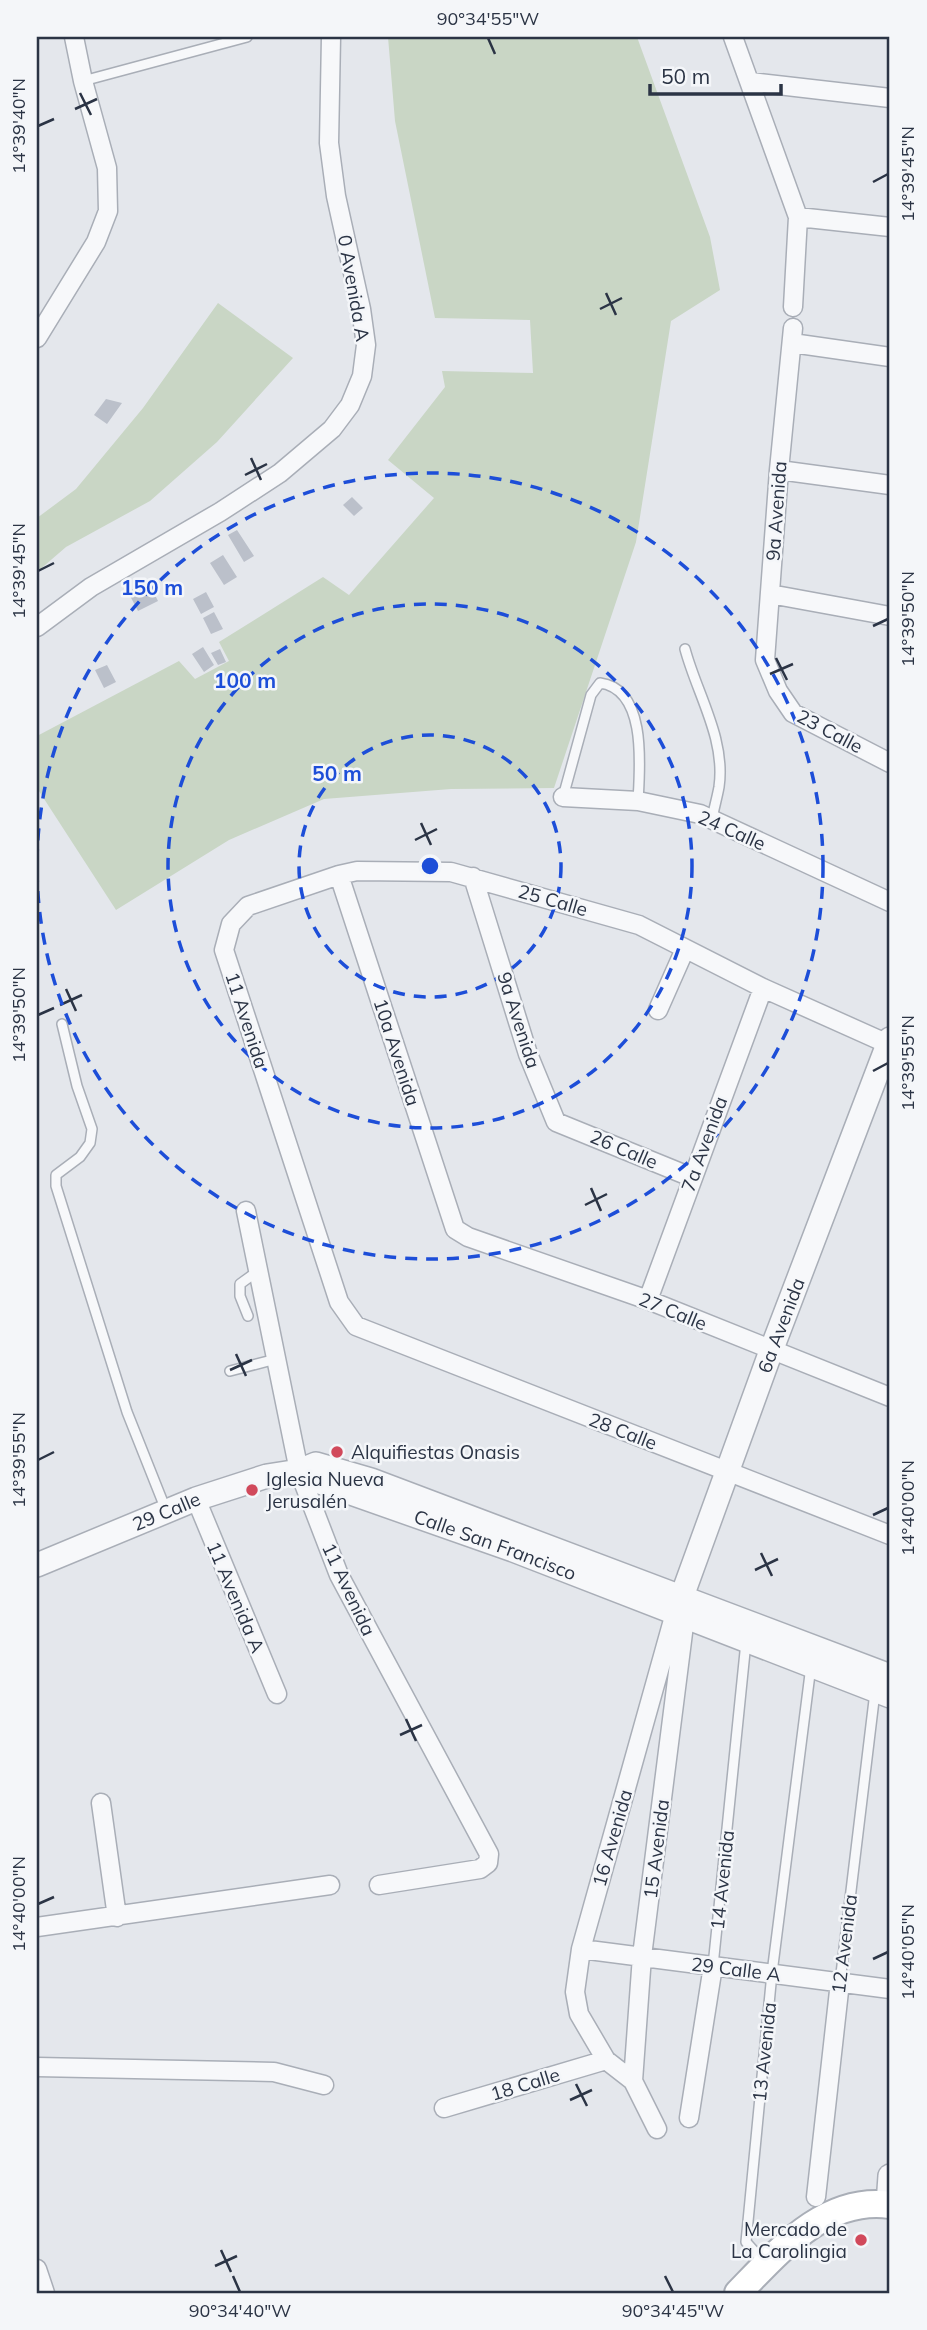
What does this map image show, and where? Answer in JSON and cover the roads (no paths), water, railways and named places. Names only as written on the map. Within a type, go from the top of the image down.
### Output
[{"type":"main road","points":[[738,2293],[813,2223],[851,2207],[889,2204]]},
{"type":"street","points":[[37,338],[96,242],[108,211],[107,168],[74,37]]},
{"type":"street","name":"0 Avenida A","points":[[37,626],[91,587],[220,512],[279,473],[332,429],[350,405],[362,376],[366,345],[362,309],[336,196],[329,143],[331,37]]},
{"type":"street","points":[[733,37],[798,217],[793,307]]},
{"type":"street","points":[[751,82],[890,97]]},
{"type":"street","points":[[798,217],[890,227]]},
{"type":"street","name":"9a Avenida","points":[[778,691],[765,660],[792,336],[890,357]]},
{"type":"street","points":[[779,470],[890,485]]},
{"type":"street","points":[[770,594],[890,616]]},
{"type":"street","name":"23 Calle","points":[[778,691],[793,713],[890,763]]},
{"type":"street","name":"24 Calle","points":[[563,797],[638,801],[700,814],[890,902]]},
{"type":"street","name":"25 Calle","points":[[224,950],[231,924],[248,906],[356,871],[451,872],[639,925],[763,988],[889,1041]]},
{"type":"street","name":"10a Avenida","points":[[339,875],[455,1229]]},
{"type":"street","name":"9a Avenida","points":[[473,877],[528,1054],[556,1122]]},
{"type":"street","points":[[658,1010],[685,949]]},
{"type":"street","name":"11 Avenida","points":[[224,950],[339,1302],[356,1326]]},
{"type":"street","name":"7a Avenida","points":[[648,1300],[691,1177],[763,988]]},
{"type":"street","name":"6a Avenida","points":[[681,1609],[771,1351],[889,1041]]},
{"type":"street","name":"26 Calle","points":[[556,1122],[691,1177]]},
{"type":"street","name":"11 Avenida","points":[[246,1211],[299,1471],[339,1575],[489,1854],[488,1863],[480,1869],[379,1885]]},
{"type":"street","name":"27 Calle","points":[[455,1229],[468,1237],[648,1300],[890,1398]]},
{"type":"street","name":"28 Calle","points":[[356,1326],[890,1535]]},
{"type":"street","name":"Calle San Francisco","points":[[299,1471],[316,1464],[371,1480],[681,1609],[885,1687]]},
{"type":"street","name":"29 Calle","points":[[37,1565],[196,1499],[267,1476],[299,1471]]},
{"type":"street","name":"11 Avenida A","points":[[196,1499],[277,1694]]},
{"type":"street","name":"Calle San Francisco","points":[[681,1609],[747,1640],[811,1665],[885,1687]]},
{"type":"street","name":"16 Avenida","points":[[606,2060],[579,2014],[575,1992],[581,1949],[681,1609]]},
{"type":"street","name":"15 Avenida","points":[[633,2081],[642,1956],[681,1609]]},
{"type":"street","points":[[102,1803],[117,1917]]},
{"type":"street","points":[[37,1927],[330,1885]]},
{"type":"street","name":"29 Calle A","points":[[581,1949],[890,1989]]},
{"type":"street","name":"14 Avenida","points":[[689,2118],[713,1966]]},
{"type":"street","name":"12 Avenida","points":[[816,2197],[840,1982]]},
{"type":"street","points":[[606,2060],[633,2081],[657,2129]]},
{"type":"street","name":"18 Calle","points":[[444,2108],[606,2060]]},
{"type":"street","points":[[37,2067],[274,2072],[324,2085]]},
{"type":"street","points":[[889,2204],[890,2176]]},
{"type":"street","points":[[37,2269],[45,2293]]},
{"type":"lane","points":[[83,81],[247,37]]},
{"type":"lane","points":[[685,649],[709,715],[716,744],[719,785],[712,819]]},
{"type":"lane","points":[[563,797],[591,695],[600,683],[612,684],[625,695],[638,734],[641,752],[638,801]]},
{"type":"lane","points":[[62,1024],[77,1086],[92,1129],[90,1143],[80,1157],[56,1175],[56,1186],[127,1412],[166,1511]]},
{"type":"lane","points":[[248,1316],[240,1296],[240,1284],[258,1271]]},
{"type":"lane","points":[[230,1371],[276,1359]]},
{"type":"lane","name":"14 Avenida","points":[[713,1966],[747,1640]]},
{"type":"lane","name":"13 Avenida","points":[[766,2265],[746,2242],[772,1973],[811,1665]]},
{"type":"lane","name":"12 Avenida","points":[[840,1982],[885,1687]]},
{"type":"place","name":"Alquifiestas Onasis","points":[[337,1452]]},
{"type":"place","name":"Iglesia Nueva Jerusalén","points":[[252,1490]]},
{"type":"place","name":"Mercado de La Carolingia","points":[[861,2240]]}]
